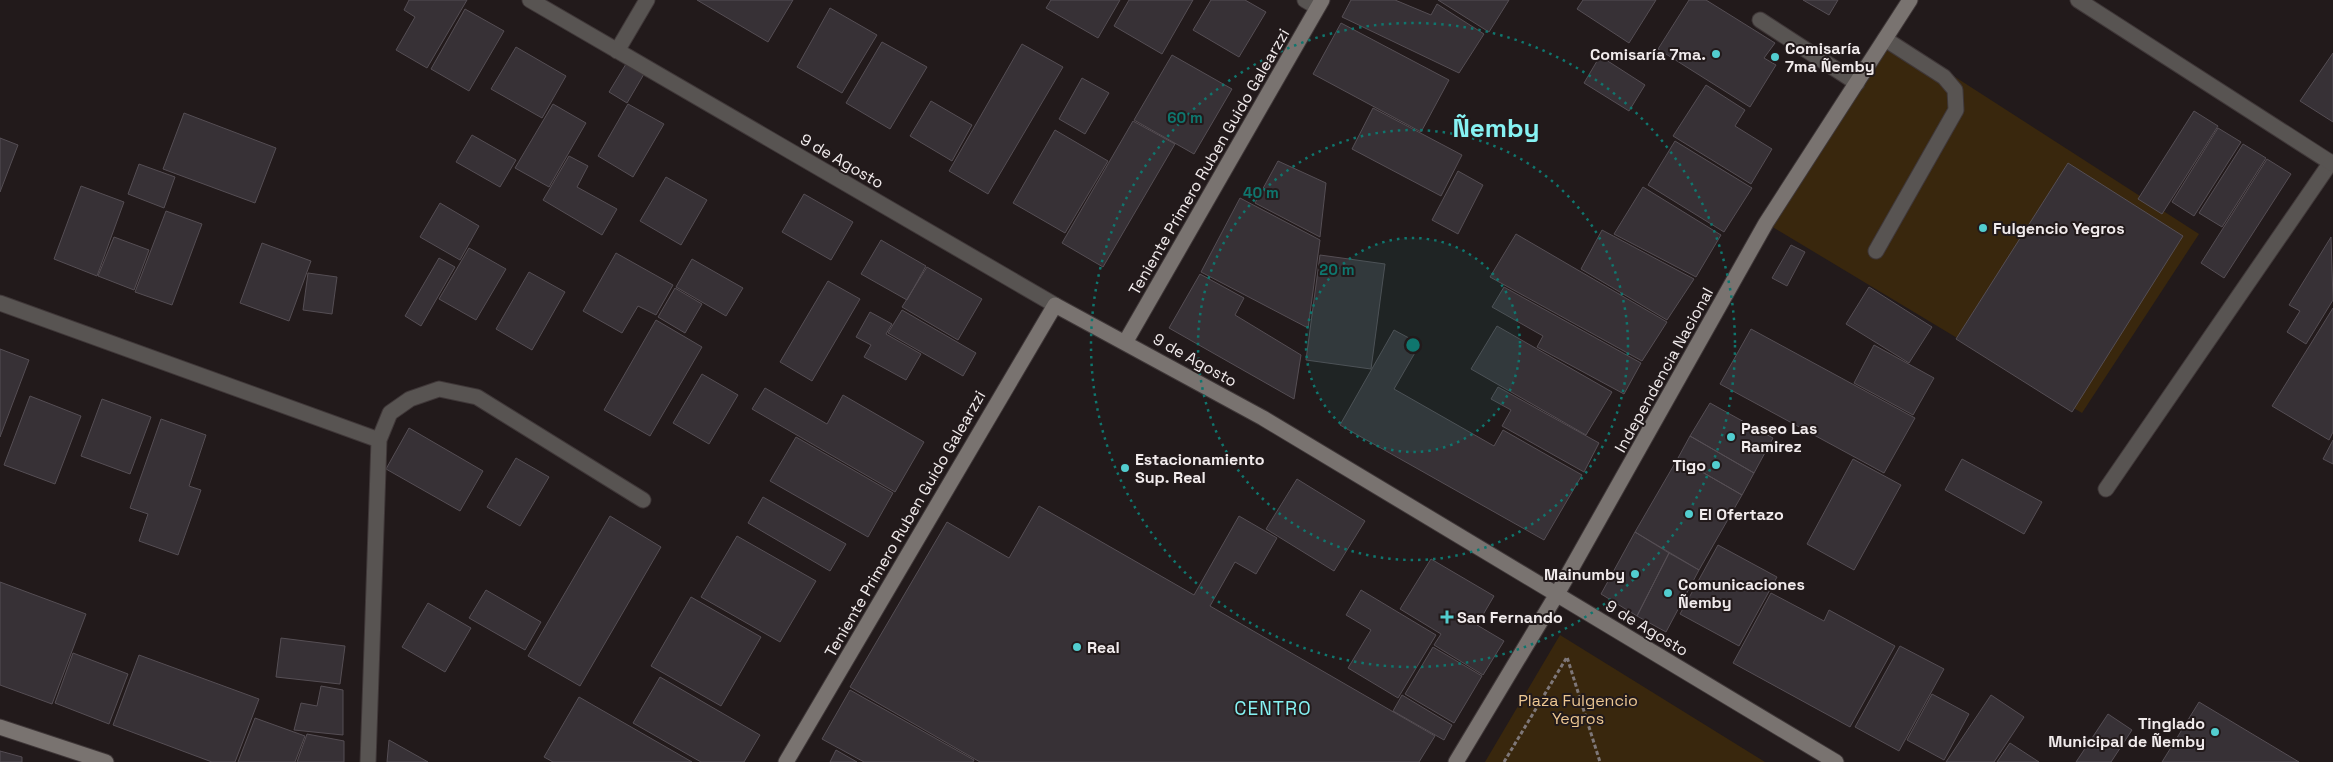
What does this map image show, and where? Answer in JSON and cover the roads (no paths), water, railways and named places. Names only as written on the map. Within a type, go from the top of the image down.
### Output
[{"type":"street","name":"9 de Agosto","points":[[530,0],[1055,304],[1263,418],[1836,762]]},
{"type":"street","points":[[617,51],[647,0]]},
{"type":"street","name":"Independencia Nacional","points":[[1456,762],[1557,594],[1766,223],[1910,0]]},
{"type":"street","points":[[2078,0],[2332,163],[2106,489]]},
{"type":"street","name":"Teniente Primero Ruben Guido Galearzzi","points":[[1126,342],[1315,2]]},
{"type":"street","points":[[1760,20],[1857,82]]},
{"type":"street","points":[[1876,252],[1956,110],[1955,90],[1944,76],[1885,39]]},
{"type":"street","points":[[0,303],[379,440]]},
{"type":"street","name":"Teniente Primero Ruben Guido Galearzzi","points":[[786,762],[1055,304]]},
{"type":"street","points":[[368,762],[379,440],[390,413],[410,399],[439,389],[477,397],[643,500]]},
{"type":"street","points":[[0,726],[106,762]]},
{"type":"place","name":"Comisaría 7ma.","points":[[1716,54]]},
{"type":"place","name":"Comisaría 7ma Ñemby","points":[[1775,57]]},
{"type":"place","name":"Fulgencio Yegros","points":[[1983,228]]},
{"type":"place","name":"Paseo Las Ramirez","points":[[1731,437]]},
{"type":"place","name":"Tigo","points":[[1716,465]]},
{"type":"place","name":"Estacionamiento Sup. Real","points":[[1125,468]]},
{"type":"place","name":"El Ofertazo","points":[[1689,514]]},
{"type":"place","name":"Mainumby","points":[[1635,574]]},
{"type":"place","name":"Comunicaciones Ñemby","points":[[1668,593]]},
{"type":"place","name":"San Fernando","points":[[1447,617]]},
{"type":"place","name":"Real","points":[[1077,647]]},
{"type":"place","name":"Tinglado Municipal de Ñemby","points":[[2215,732]]},
{"type":"district","name":"Ñemby","points":[[1496,128]]},
{"type":"district","name":"CENTRO","points":[[1273,708]]},
{"type":"park label","name":"Plaza Fulgencio Yegros","points":[[1578,709]]}]
